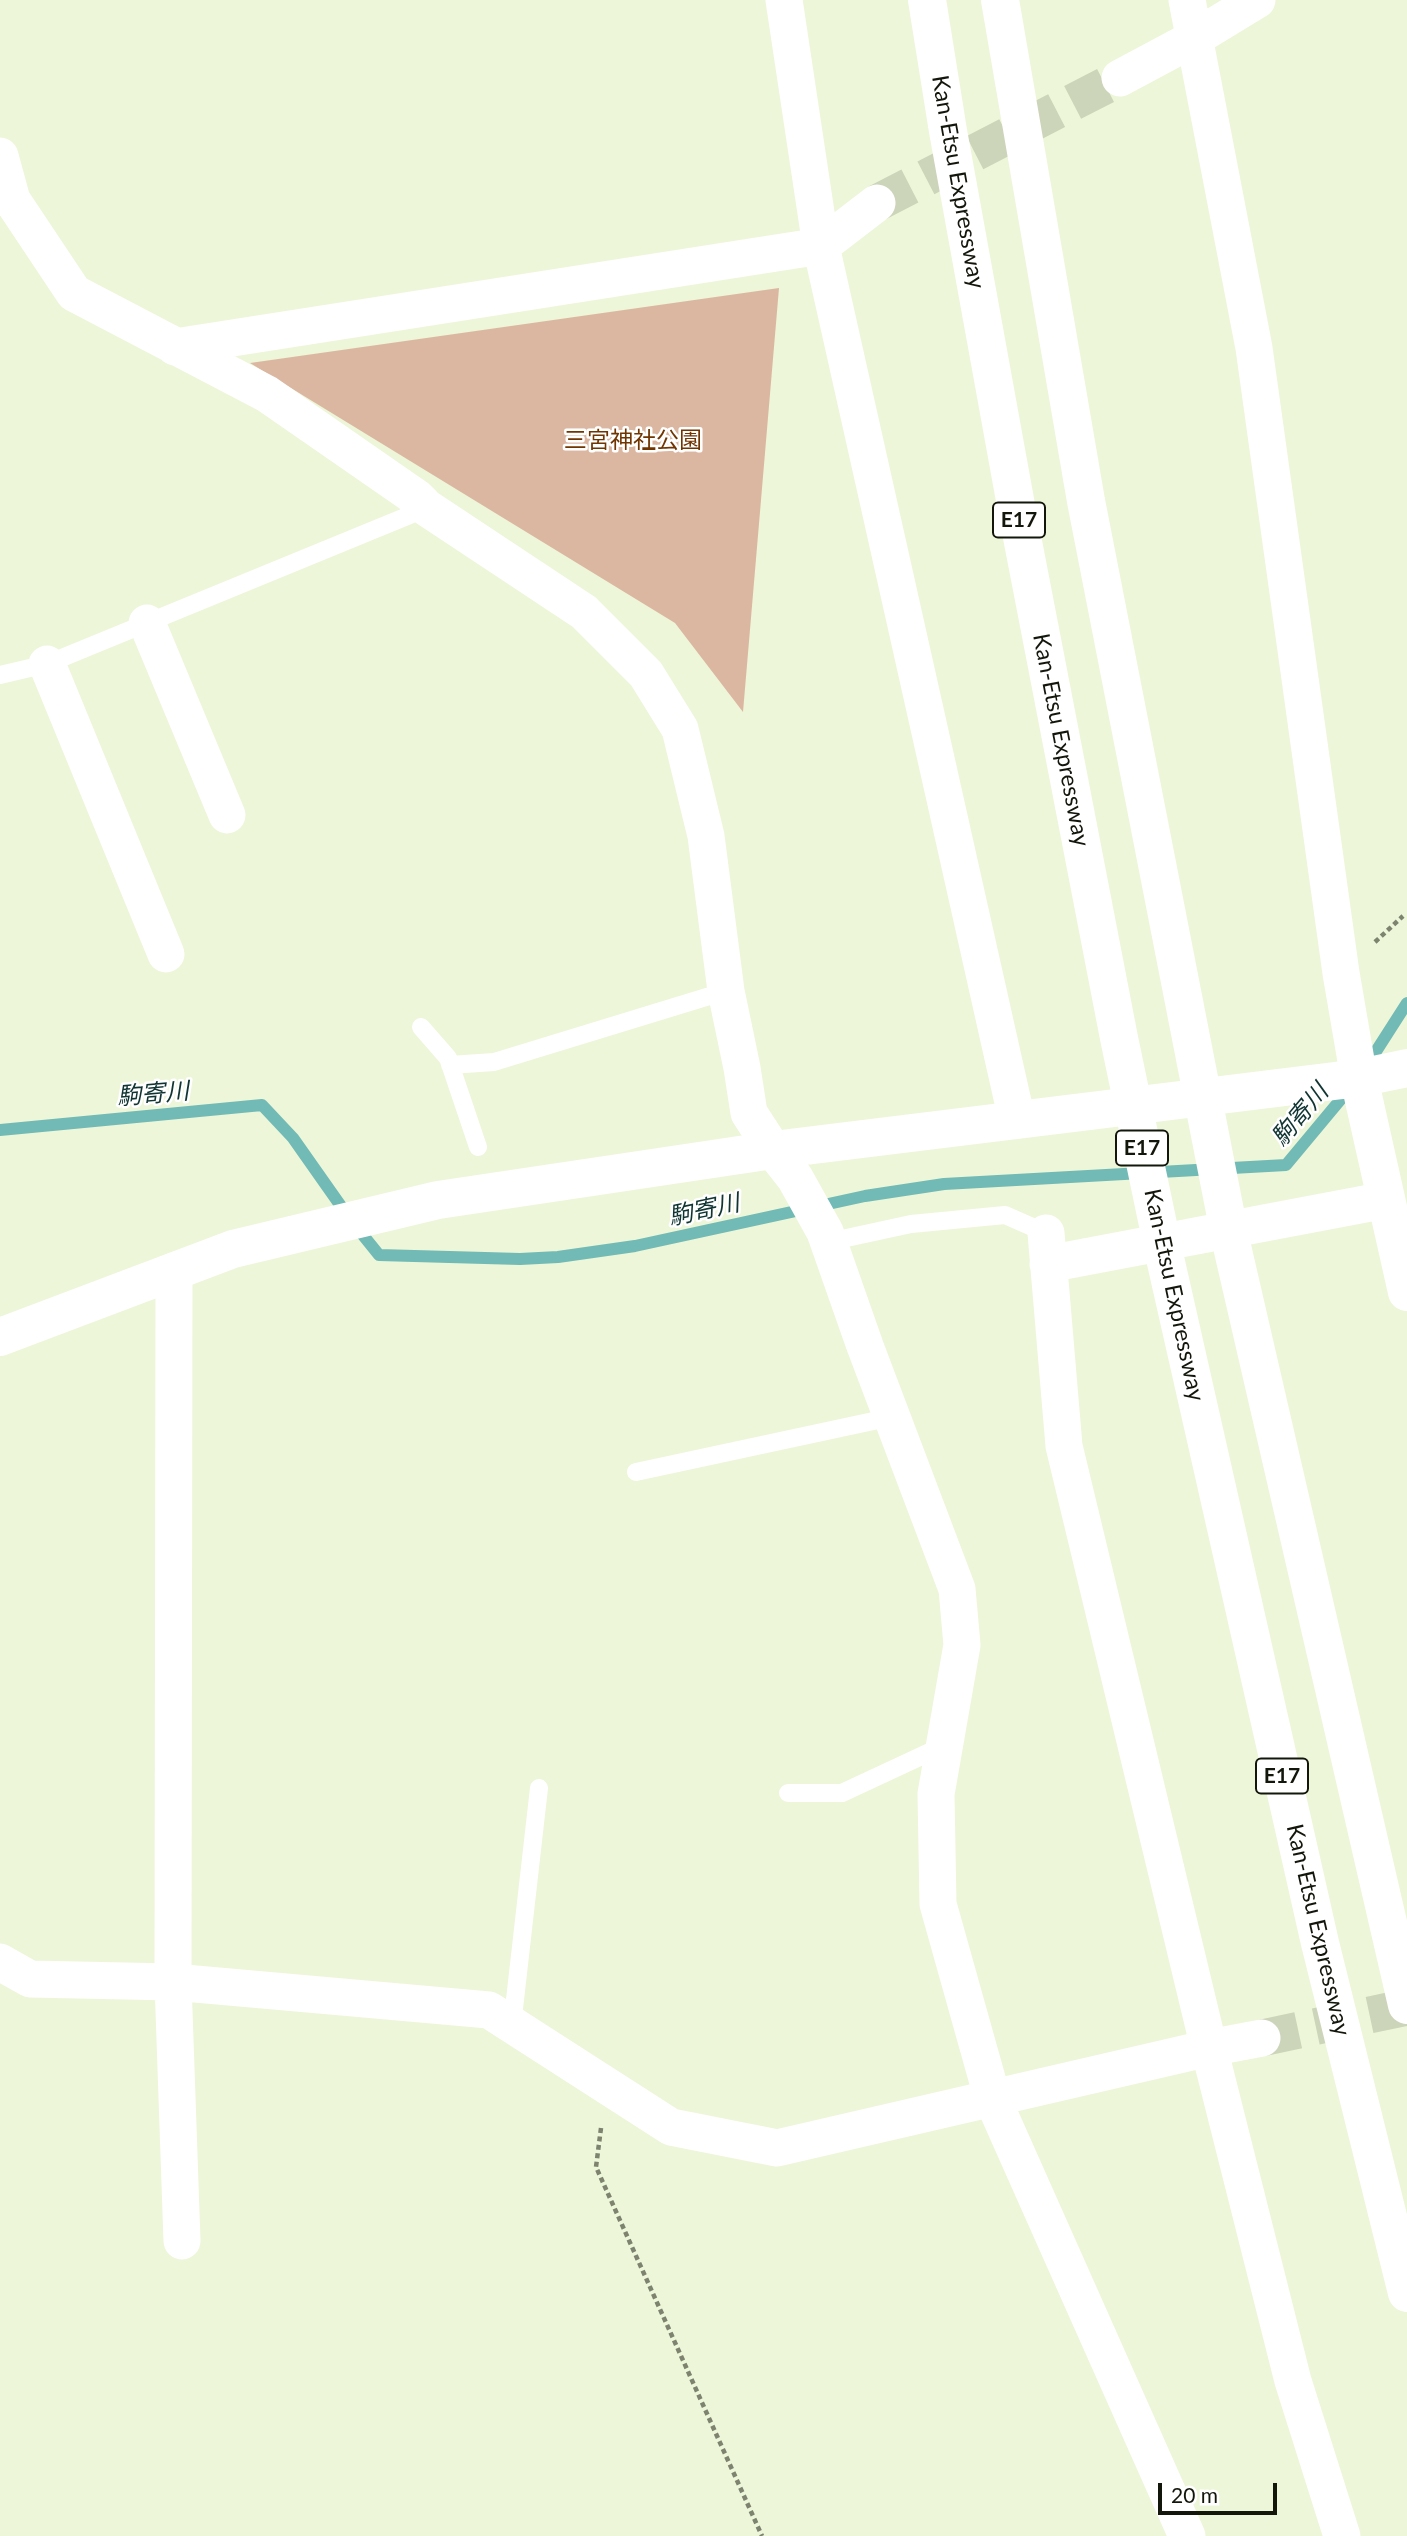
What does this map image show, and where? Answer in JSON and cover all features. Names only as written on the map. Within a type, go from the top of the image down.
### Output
[{"type":"main road","name":"Kan-Etsu Expressway","points":[[927,0],[1017,511],[1119,1038],[1165,1258],[1317,1930],[1407,2293]]},
{"type":"main road","points":[[1000,0],[1083,487],[1231,1242],[1407,2005]]},
{"type":"main road","points":[[0,1337],[233,1248],[438,1200],[784,1164],[1017,1119],[1359,1078],[1407,1068]]},
{"type":"main road","points":[[1359,1078],[1407,1292]]},
{"type":"street","points":[[784,0],[821,246],[1017,1119]]},
{"type":"street","points":[[1187,0],[1254,348],[1341,973],[1359,1078]]},
{"type":"street","points":[[1120,78],[1257,0]]},
{"type":"street","points":[[0,156],[12,200],[74,293],[267,394],[417,498],[427,508],[584,612],[646,674],[680,729],[706,836],[726,991],[743,1068],[749,1113],[784,1164],[826,1237],[957,1590],[962,1645],[936,1794],[938,1904],[993,2100],[1187,2536]]},
{"type":"street","points":[[175,347],[821,246],[877,203]]},
{"type":"street","points":[[147,623],[227,816]]},
{"type":"street","points":[[47,664],[166,954]]},
{"type":"street","points":[[1342,2536],[1293,2381],[1209,2048],[1064,1446],[1047,1248],[1386,1200]]},
{"type":"street","points":[[174,1271],[173,1982],[182,2241]]},
{"type":"street","points":[[0,1962],[30,1979],[173,1982],[489,2010],[671,2127],[777,2148],[1262,2038]]},
{"type":"lane","points":[[0,675],[47,664],[427,508]]},
{"type":"lane","points":[[450,1065],[494,1062],[726,991]]},
{"type":"lane","points":[[421,1027],[448,1058],[478,1147]]},
{"type":"lane","points":[[826,1237],[911,1224],[1006,1215],[1047,1248]]},
{"type":"lane","points":[[636,1472],[892,1417]]},
{"type":"lane","points":[[788,1793],[842,1793],[945,1745]]},
{"type":"lane","points":[[512,2026],[539,1788]]},
{"type":"path","points":[[606,2086],[596,2167],[762,2536]]},
{"type":"green space","name":"三宮神社公園","points":[[779,288],[743,712],[675,623],[250,363]]},
{"type":"waterway","name":"駒寄川","points":[[1366,1067],[1407,1003]]},
{"type":"waterway","name":"駒寄川","points":[[0,1130],[262,1105],[293,1138],[379,1255],[520,1259],[558,1257],[635,1246],[865,1196],[944,1184],[1286,1165],[1351,1087]]},
{"type":"tunnel","points":[[877,203],[1120,78]]},
{"type":"tunnel","points":[[1262,2038],[1407,2007]]}]
